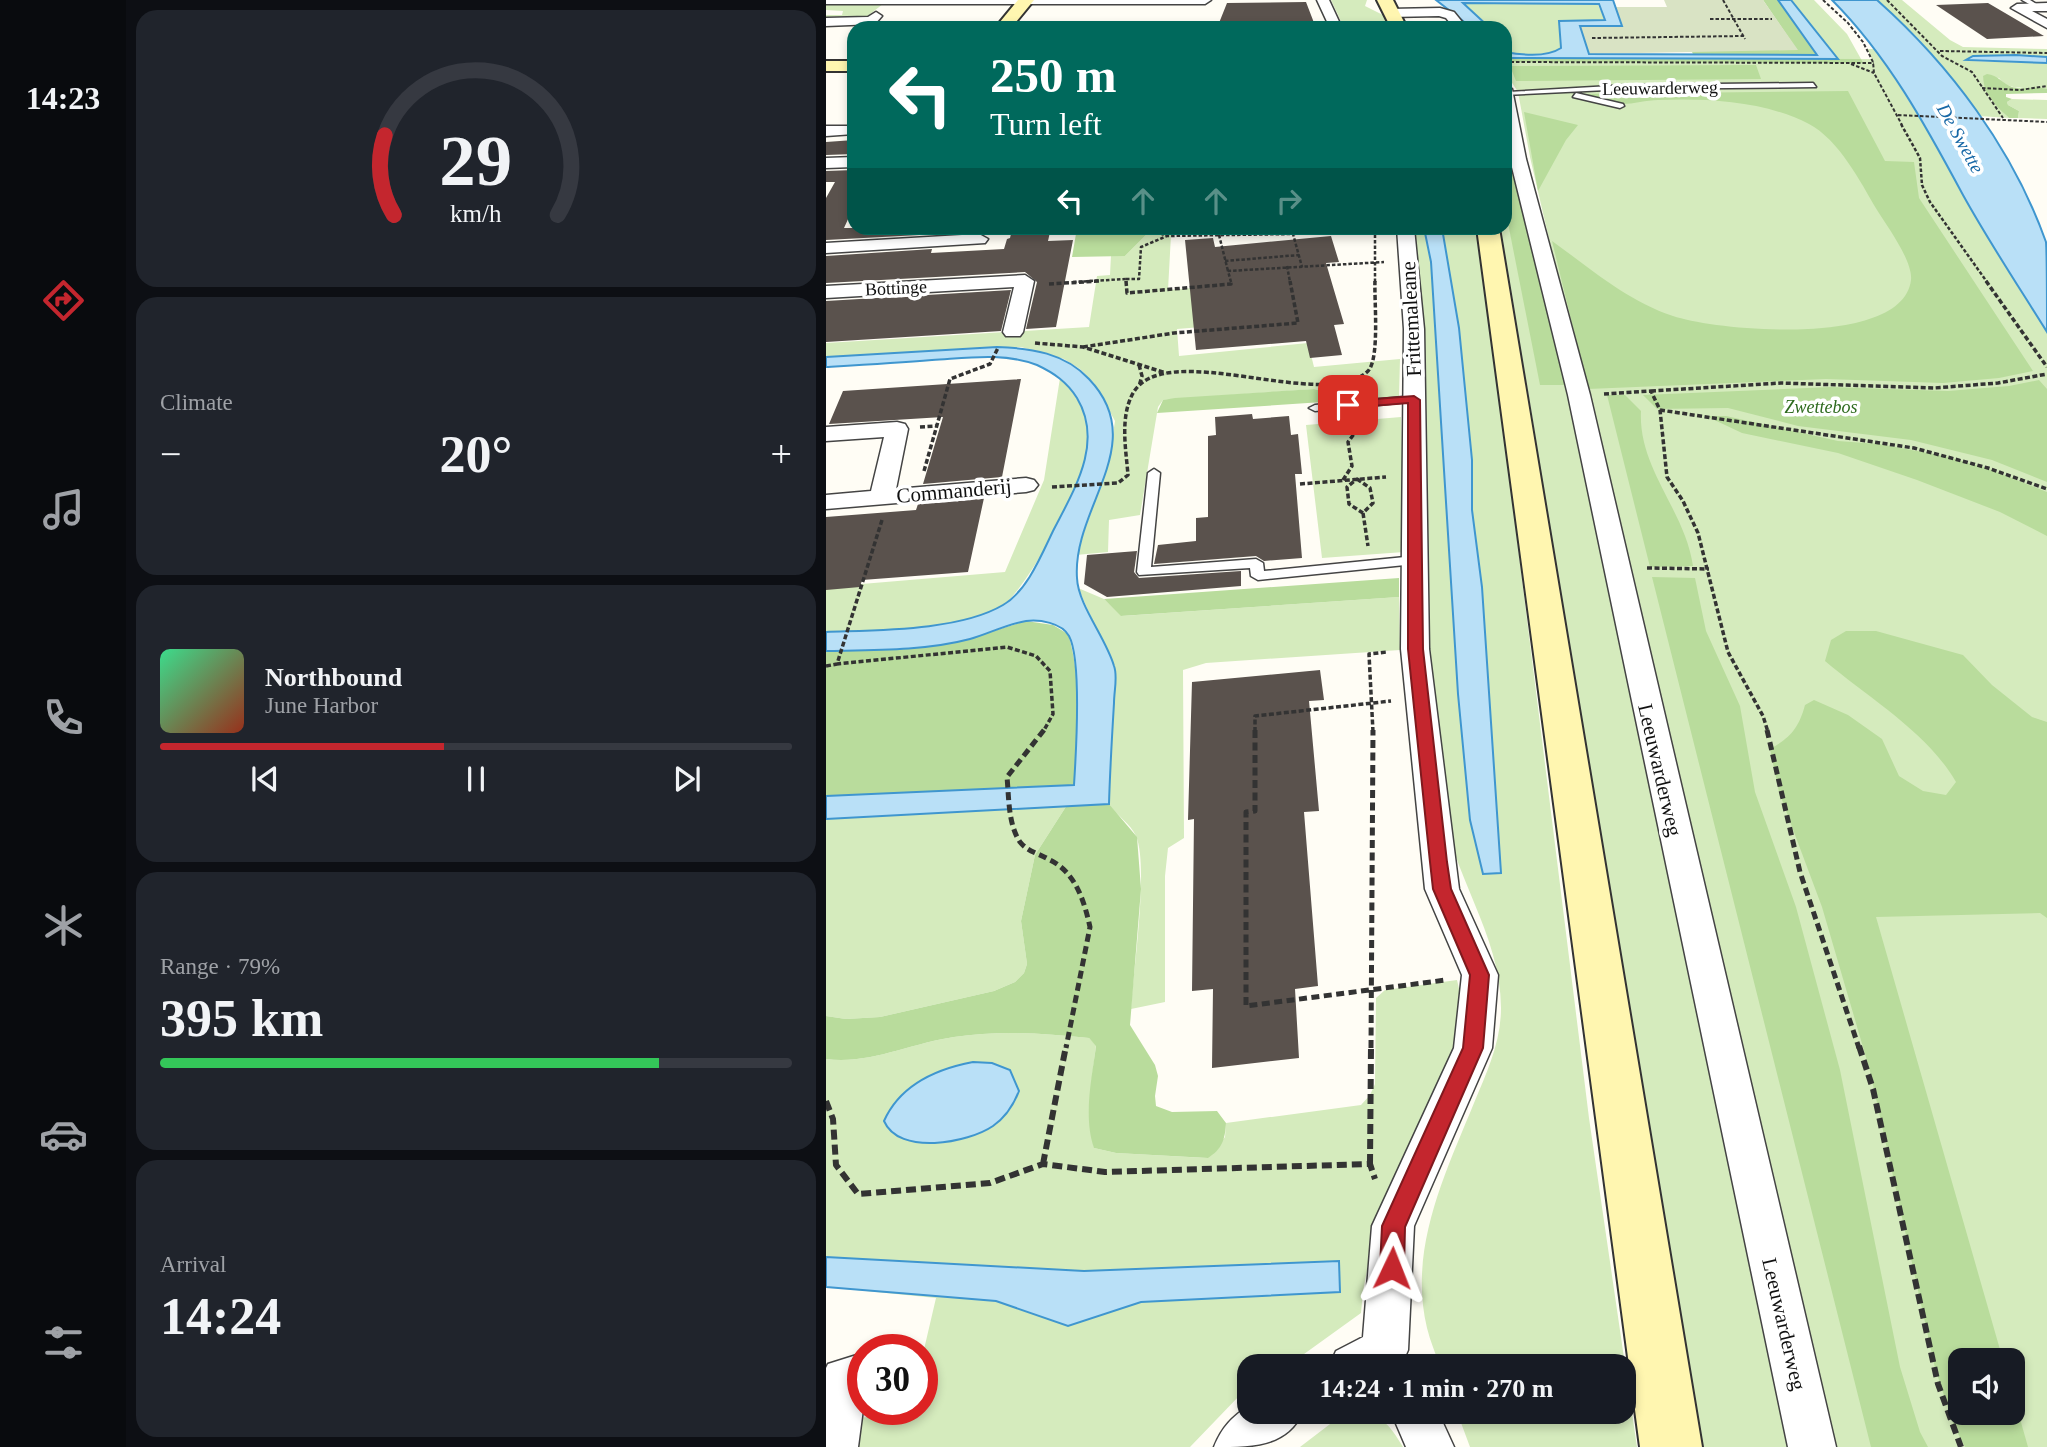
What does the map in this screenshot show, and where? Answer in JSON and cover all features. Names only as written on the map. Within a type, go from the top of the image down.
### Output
[{"type":"main road","points":[[1008,21],[1025,0]]},
{"type":"main road","points":[[826,66],[847,66]]},
{"type":"main road","points":[[1489,235],[1671,1447]]},
{"type":"street","points":[[826,0],[1205,0]]},
{"type":"street","points":[[1323,0],[1333,21]]},
{"type":"street","points":[[872,21],[892,1]]},
{"type":"street","points":[[1388,7],[1431,6],[1450,15],[1455,21]]},
{"type":"street","points":[[2043,7],[2017,8],[2047,24]]},
{"type":"street","points":[[826,22],[847,22]]},
{"type":"street","name":"Leeuwarderweg","points":[[1512,126],[1518,159],[1579,395],[1615,568],[1812,1447]]},
{"type":"street","points":[[826,131],[847,130]]},
{"type":"street","points":[[826,163],[847,160]]},
{"type":"street","points":[[826,248],[960,235]]},
{"type":"street","points":[[965,284],[980,235]]},
{"type":"street","name":"Frittemaleane","points":[[1377,1354],[1393,1226],[1473,1048],[1479,975],[1442,889],[1420,698],[1415,649],[1414,400],[1410,262],[1394,235]]},
{"type":"street","name":"Bottinge","points":[[826,292],[1025,281],[1024,286]]},
{"type":"street","points":[[1013,332],[1024,286]]},
{"type":"street","name":"Commanderij","points":[[826,459],[830,434],[897,429],[882,497]]},
{"type":"street","name":"Commanderij","points":[[826,502],[1027,485]]},
{"type":"street","points":[[834,1447],[844,1380],[847,1379]]},
{"type":"street","points":[[1238,1447],[1250,1433],[1263,1424]]},
{"type":"street","points":[[1419,1424],[1430,1447]]},
{"type":"lane","points":[[2025,0],[2043,7]]},
{"type":"lane","name":"Leeuwarderweg","points":[[1512,92],[1813,85]]},
{"type":"lane","points":[[1560,91],[1619,106]]},
{"type":"lane","points":[[1315,408],[1414,400]]},
{"type":"lane","points":[[1154,473],[1144,572],[1256,563],[1258,576],[1415,560]]},
{"type":"path","points":[[1592,37],[1745,38],[1723,0]]},
{"type":"path","points":[[1823,0],[1857,34],[1874,63],[1874,73],[1920,158],[1922,185],[1930,202],[2047,367]]},
{"type":"path","points":[[1887,0],[1942,56],[1972,72],[2003,118]]},
{"type":"path","points":[[1710,19],[1772,19]]},
{"type":"path","points":[[1939,51],[2047,53]]},
{"type":"path","points":[[1512,62],[1874,63]]},
{"type":"path","points":[[1843,62],[1874,73]]},
{"type":"path","points":[[1982,88],[2020,90],[2047,86]]},
{"type":"path","points":[[1898,115],[2047,122]]},
{"type":"path","points":[[1024,286],[1126,279],[1139,279],[1141,247],[1167,236],[1219,235],[1231,284],[1127,293],[1126,279]]},
{"type":"path","points":[[1294,235],[1302,267]]},
{"type":"path","points":[[1031,342],[1083,348],[1151,370],[1170,373],[1234,374],[1323,385],[1356,380],[1369,370],[1374,356],[1376,263],[1387,235]]},
{"type":"path","points":[[1225,261],[1299,255]]},
{"type":"path","points":[[1228,271],[1410,262]]},
{"type":"path","points":[[1083,348],[1174,333],[1298,323],[1287,266]]},
{"type":"path","points":[[919,493],[950,379],[990,364],[999,347]]},
{"type":"path","points":[[1066,487],[1118,483],[1128,475],[1127,408],[1142,376],[1139,365]]},
{"type":"path","points":[[1139,386],[1170,373]]},
{"type":"path","points":[[1579,395],[1781,383],[1934,388],[1997,383],[2047,374]]},
{"type":"path","points":[[1651,391],[1660,410],[1667,477],[1683,501],[1698,533],[1728,652],[1763,716],[1774,750],[1800,872],[1873,1089],[1938,1384],[1961,1447]]},
{"type":"path","points":[[1343,480],[1352,467],[1348,442],[1354,434],[1348,405]]},
{"type":"path","points":[[1660,410],[1913,449],[1988,468],[2047,489]]},
{"type":"path","points":[[1300,484],[1414,474]]},
{"type":"path","points":[[1357,479],[1347,487],[1349,504],[1363,513],[1370,565]]},
{"type":"path","points":[[1357,479],[1370,488],[1373,503],[1363,513]]},
{"type":"path","name":"Commanderij","points":[[837,664],[887,501],[882,497]]},
{"type":"path","points":[[1615,568],[1709,569]]},
{"type":"path","points":[[826,666],[1007,647],[1036,656],[1050,671],[1053,714],[1040,737],[1007,777],[1010,820],[1026,848],[1054,861],[1074,882],[1086,903],[1090,928],[1042,1164]]},
{"type":"path","points":[[1393,1226],[1370,1164],[1373,703],[1369,654],[1415,649]]},
{"type":"path","points":[[1420,698],[1255,716],[1255,811],[1246,811],[1246,1006],[1479,975]]},
{"type":"path","points":[[826,1101],[833,1119],[836,1165],[858,1194],[990,1183],[1042,1164],[1105,1172],[1370,1164]]},
{"type":"green space","points":[[1331,0],[1367,0],[1365,6],[1383,15],[1387,21],[1341,21]]},
{"type":"green space","points":[[1664,0],[1763,0],[1798,50],[1588,54],[1580,26],[1622,26],[1615,7],[1667,7]]},
{"type":"green space","points":[[1763,0],[1778,0],[1817,55],[1693,54],[1691,50],[1797,50]]},
{"type":"green space","name":"Zwettebos","points":[[1791,0],[1814,0],[1847,34],[1861,59],[1872,59],[1867,49],[1876,49],[1943,155],[1964,196],[2047,332],[2047,1447],[1830,1447],[1530,157],[1518,92],[1512,83],[1512,59],[1837,59]]},
{"type":"green space","points":[[1877,0],[1902,0],[1950,40],[1963,47],[2047,49],[2047,57],[2016,55],[1971,61],[2047,63],[2047,89],[2009,86],[1999,78],[1983,76],[1989,99],[2009,118],[1979,116],[1919,39]]},
{"type":"green space","points":[[826,2],[883,4],[861,21],[826,22],[826,15],[842,15],[843,11],[826,10]]},
{"type":"green space","points":[[1462,3],[1597,3],[1605,20],[1559,21],[1561,48],[1541,54],[1512,53],[1512,21],[1482,21]]},
{"type":"green space","points":[[1512,58],[1861,59],[1863,63],[1512,62]]},
{"type":"green space","points":[[1756,65],[1761,79],[1516,81],[1512,66]]},
{"type":"green space","points":[[1987,74],[2012,87],[2043,88],[2047,89],[2047,93],[2006,94],[2006,97],[2012,99],[2007,102],[2008,105],[2019,111],[2018,118],[2009,118],[1988,95],[1983,76]]},
{"type":"green space","points":[[1848,91],[1885,161],[1914,162],[1919,198],[2033,371],[1999,378],[1943,383],[1826,379],[1588,389],[1552,241],[1610,283],[1656,310],[1696,322],[1728,326],[1806,329],[1844,325],[1877,316],[1900,302],[1911,280],[1911,272],[1893,234],[1856,174],[1830,140],[1809,124],[1774,110],[1735,103],[1654,100],[1622,104],[1581,94]]},
{"type":"green space","points":[[2012,99],[2047,100],[2047,119],[2018,118],[2019,111],[2007,102]]},
{"type":"green space","points":[[1524,112],[1578,125],[1566,140],[1538,191]]},
{"type":"green space","points":[[1512,166],[1534,231],[1568,385],[1540,385],[1510,235]]},
{"type":"green space","points":[[1076,235],[1146,235],[1125,256],[1072,257]]},
{"type":"green space","points":[[1146,235],[1171,235],[1168,290],[1242,284],[1250,323],[1177,329],[1179,356],[1308,343],[1314,367],[1400,359],[1399,397],[1338,401],[1328,392],[1314,389],[1163,400],[1158,407],[1140,515],[1109,520],[1108,552],[1076,555],[1109,462],[1115,421],[1094,383],[1080,369],[1064,359],[1021,347],[826,357],[826,343],[1089,327],[1097,276],[1110,275],[1111,255],[1125,256]]},
{"type":"green space","points":[[1413,235],[1476,235],[1501,410],[1589,1118],[1623,1354],[1436,1354],[1427,1328],[1422,1299],[1422,1270],[1432,1212],[1492,1057],[1499,1033],[1501,1008],[1493,954],[1455,853],[1442,801],[1431,696],[1423,344]]},
{"type":"green space","points":[[1500,235],[1511,235],[1517,262],[1568,385],[1574,409],[1681,937],[1790,1447],[1697,1447],[1613,938],[1531,409]]},
{"type":"green space","points":[[1060,378],[1077,398],[1084,414],[1089,439],[1086,455],[1055,529],[1026,579],[1012,597],[1000,607],[960,621],[915,628],[826,632],[826,587],[1005,572],[1044,480]]},
{"type":"green space","points":[[2039,380],[2047,389],[2047,482],[1992,460],[1911,440],[1798,426],[1728,408],[1657,409],[1643,395],[1831,387],[1948,391],[2009,386]]},
{"type":"green space","points":[[1314,389],[1328,392],[1338,401],[1157,413],[1163,400],[1175,398]]},
{"type":"green space","points":[[1607,395],[1625,395],[1641,411],[1647,452],[1681,526],[1693,566],[1650,567]]},
{"type":"green space","points":[[1706,416],[1726,416],[1838,441],[1879,444],[1944,456],[1986,468],[2047,492],[2047,536],[2000,512],[1917,480],[1838,453],[1742,433]]},
{"type":"green space","points":[[1401,417],[1404,552],[1322,558],[1306,425]]},
{"type":"green space","points":[[1652,577],[1695,578],[1706,631],[1740,706],[1755,792],[1796,907],[1840,1070],[1900,1367],[1920,1432],[1928,1447],[1871,1447]]},
{"type":"green space","points":[[1399,578],[1399,597],[1121,616],[1104,599]]},
{"type":"green space","points":[[1078,588],[1104,599],[1122,616],[1399,597],[1400,650],[1206,663],[1183,670],[1184,838],[1168,848],[1165,876],[1165,1002],[1131,1009],[1141,894],[1140,851],[1134,832],[1109,804],[1115,669]]},
{"type":"green space","points":[[1026,621],[1053,625],[1068,634],[1077,689],[1078,729],[1074,785],[826,796],[826,651],[906,647],[968,639]]},
{"type":"green space","points":[[1846,631],[1876,631],[1963,655],[1992,685],[2032,717],[2047,722],[2047,918],[2040,913],[1876,917],[2000,1348],[1948,1348],[1948,1408],[1935,1368],[1870,1071],[1822,907],[1779,792],[1770,749],[1793,731],[1805,705],[1814,700],[1848,715],[1882,739],[1899,776],[1923,791],[1946,795],[1956,782],[1930,747],[1914,732],[1825,661],[1831,640]]},
{"type":"green space","points":[[1109,804],[1137,837],[1141,889],[1130,1025],[1155,1065],[1158,1076],[1156,1106],[1172,1112],[1217,1111],[1226,1123],[1222,1144],[1213,1155],[1208,1158],[1116,1153],[1094,1148],[1089,1110],[1096,1046],[1089,1038],[1022,1033],[971,1035],[858,1059],[826,1059],[826,1016],[846,1019],[880,1017],[994,991],[1015,982],[1024,973],[1027,964],[1021,921],[1035,855],[1067,805]]},
{"type":"green space","points":[[1067,805],[1035,855],[1021,921],[1027,964],[1024,973],[1015,982],[994,991],[880,1017],[846,1019],[826,1016],[826,819]]},
{"type":"green space","points":[[1457,980],[1462,1001],[1460,1030],[1447,1067],[1401,1170],[1379,1210],[1361,1313],[1304,1354],[1237,1354],[1237,1398],[1190,1447],[857,1447],[859,1425],[938,1425],[938,1334],[928,1334],[936,1298],[826,1287],[826,1059],[858,1059],[971,1035],[1021,1033],[1089,1038],[1096,1045],[1091,1086],[1094,1148],[1116,1153],[1207,1158],[1225,1137],[1226,1123],[1361,1105],[1375,1084],[1376,998],[1385,990]]},
{"type":"green space","points":[[1330,1424],[1386,1424],[1403,1447],[1300,1447]]},
{"type":"green space","points":[[1461,1424],[1634,1424],[1637,1447],[1470,1447]]},
{"type":"green space","points":[[2022,1425],[2028,1447],[1965,1447],[1954,1426]]},
{"type":"water","points":[[1436,0],[1613,0],[1622,26],[1580,26],[1589,54],[1817,55],[1778,0],[1791,0],[1838,59],[1512,58],[1512,53],[1541,54],[1561,48],[1559,21],[1605,20],[1599,4],[1463,3],[1482,21],[1463,21]]},
{"type":"water","name":"De Swette","points":[[1832,0],[1877,0],[1930,52],[1976,110],[1997,142],[2016,174],[2046,242],[2047,332],[1983,230],[1905,93],[1871,44]]},
{"type":"water","points":[[1973,56],[2047,57],[2047,63],[1966,60]]},
{"type":"water","points":[[1425,235],[1443,235],[1459,328],[1472,460],[1472,510],[1482,587],[1501,873],[1483,874],[1470,820],[1458,694],[1431,262]]},
{"type":"water","points":[[997,347],[1047,354],[1080,370],[1106,403],[1113,428],[1111,452],[1085,526],[1077,578],[1082,599],[1115,670],[1109,804],[826,819],[826,796],[1074,785],[1076,665],[1069,636],[1056,625],[1043,621],[1026,621],[970,639],[935,646],[826,651],[826,632],[917,628],[964,620],[985,614],[1012,599],[1032,572],[1077,483],[1087,449],[1088,432],[1085,415],[1069,387],[1049,371],[1024,361],[972,357],[826,367],[826,357]]},
{"type":"water","points":[[973,1062],[992,1063],[1010,1070],[1019,1091],[1009,1110],[998,1122],[968,1137],[935,1143],[904,1139],[892,1132],[884,1121],[891,1108],[909,1088],[933,1074]]},
{"type":"water","points":[[826,1257],[1084,1271],[1339,1261],[1340,1292],[1141,1302],[1068,1326],[996,1301],[826,1287]]},
{"type":"building","points":[[1306,2],[1313,21],[1220,21],[1227,3]]},
{"type":"building","points":[[1988,3],[2044,36],[1987,39],[1936,5]]},
{"type":"building","points":[[847,140],[847,154],[826,155],[826,142]]},
{"type":"building","points":[[847,170],[847,221],[844,228],[847,228],[847,235],[919,235],[826,240],[826,198],[835,182],[826,182],[826,171]]},
{"type":"building","points":[[1011,235],[1049,235],[1048,241],[1073,240],[1056,327],[1026,329],[1037,282],[1025,272],[826,283],[826,256],[932,249],[931,253],[1004,249],[1007,239]]},
{"type":"building","points":[[1331,236],[1339,262],[1326,263],[1344,324],[1334,325],[1342,355],[1310,358],[1306,341],[1196,350],[1185,240],[1213,238],[1215,247]]},
{"type":"building","points":[[1011,290],[1001,331],[826,342],[826,301]]},
{"type":"building","points":[[1021,379],[1002,477],[923,484],[943,417],[829,424],[843,391]]},
{"type":"building","points":[[1252,414],[1253,419],[1289,416],[1291,435],[1298,434],[1302,474],[1295,474],[1302,558],[1264,561],[1256,556],[1154,564],[1158,545],[1196,541],[1196,518],[1208,517],[1208,436],[1216,435],[1215,417]]},
{"type":"building","points":[[984,498],[968,572],[862,580],[860,587],[826,590],[826,517],[916,510],[918,504]]},
{"type":"building","points":[[1137,551],[1134,572],[1139,578],[1241,571],[1241,586],[1107,597],[1084,584],[1087,555]]},
{"type":"building","points":[[1320,670],[1324,700],[1309,701],[1319,811],[1304,812],[1318,986],[1295,989],[1299,1058],[1212,1068],[1213,989],[1192,991],[1194,819],[1188,820],[1192,682]]},
{"type":"route","points":[[1348,405],[1414,400],[1415,649],[1438,862],[1442,889],[1479,975],[1473,1048],[1393,1226],[1392,1268]]}]
